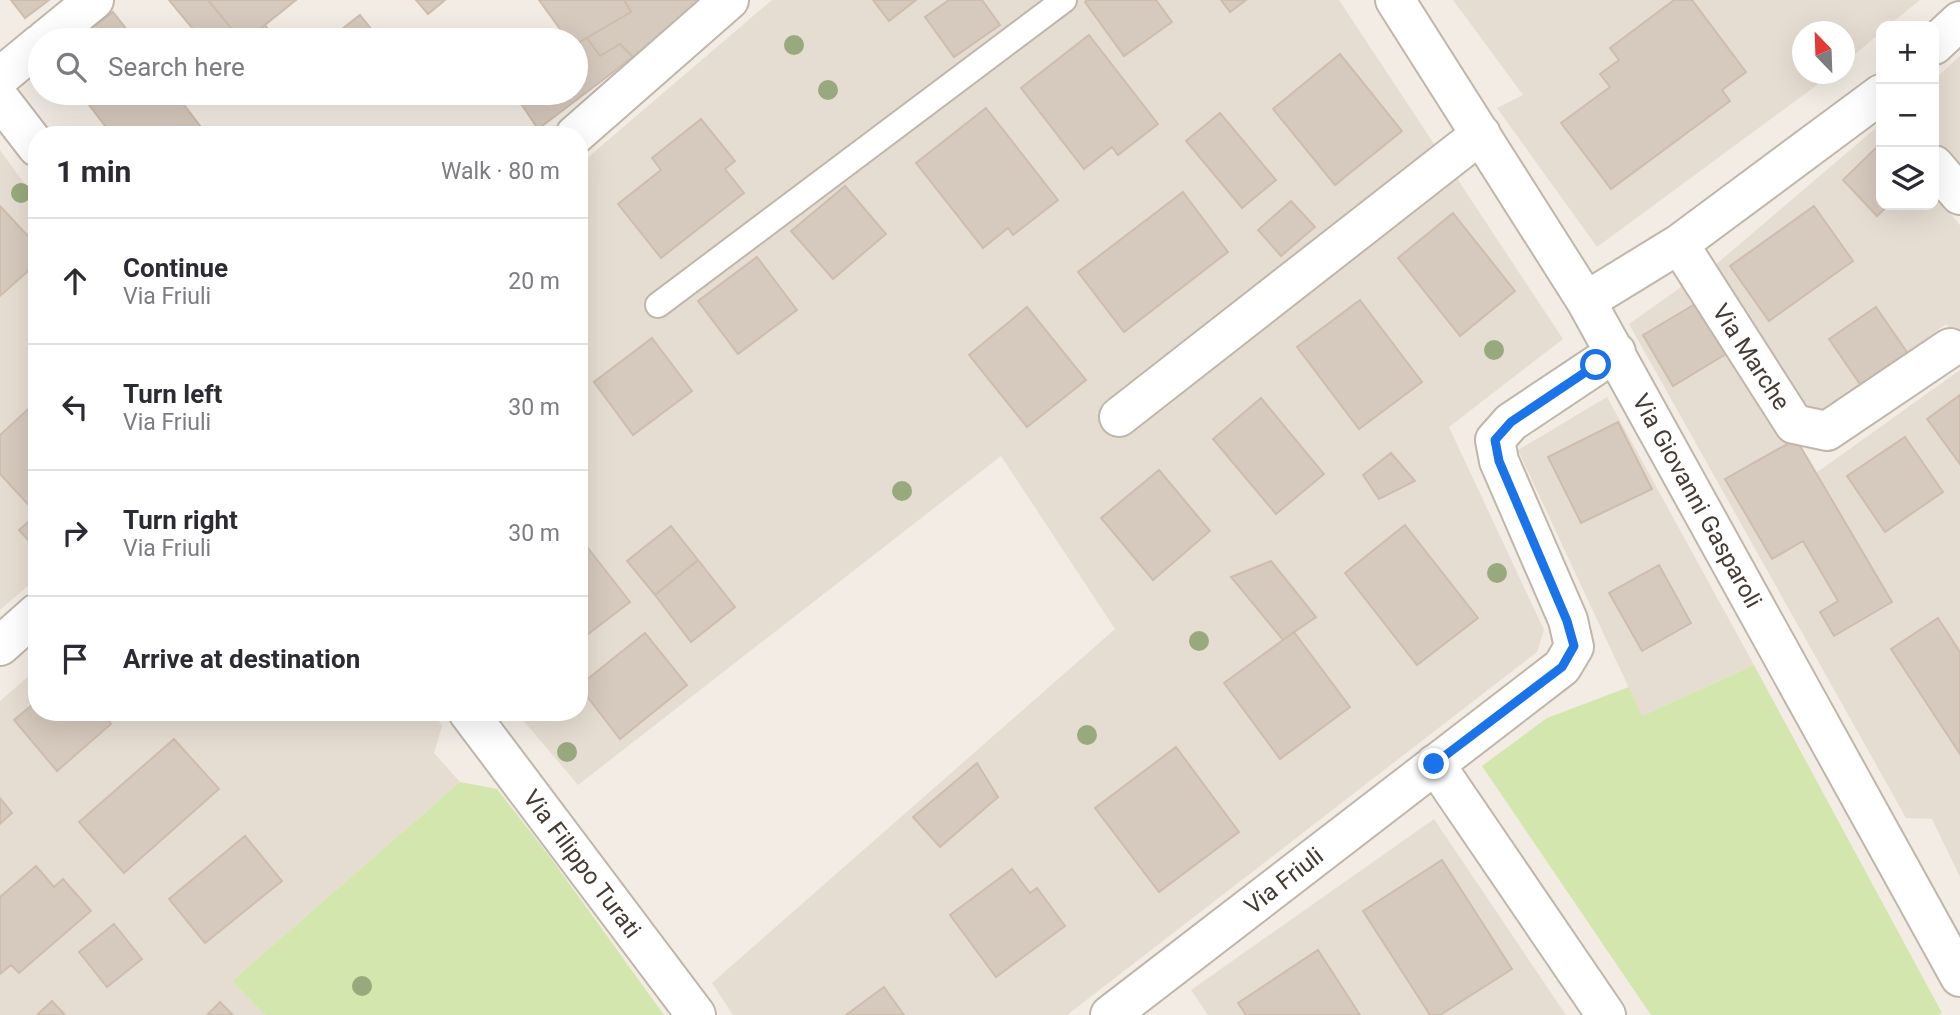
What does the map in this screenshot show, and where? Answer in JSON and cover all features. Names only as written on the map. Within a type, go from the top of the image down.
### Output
[{"type":"street","points":[[60,28],[94,0]]},
{"type":"street","points":[[585,126],[729,0]]},
{"type":"street","name":"Via Giovanni Gasparoli","points":[[1395,0],[1482,134],[1616,352],[1960,977]]},
{"type":"street","points":[[1939,40],[1960,20]]},
{"type":"street","points":[[0,77],[28,54]]},
{"type":"street","points":[[0,99],[28,135]]},
{"type":"street","points":[[1586,301],[1679,244],[1876,102]]},
{"type":"street","points":[[1119,417],[1482,134]]},
{"type":"street","points":[[1939,171],[1960,195]]},
{"type":"street","name":"Via Marche","points":[[1679,244],[1794,424],[1827,430],[1950,348]]},
{"type":"street","name":"Via Friuli","points":[[1129,1009],[1434,764],[1562,667],[1574,646],[1567,621],[1499,461],[1495,440],[1511,422],[1616,352]]},
{"type":"street","points":[[0,646],[28,621]]},
{"type":"street","name":"Via Filippo Turati","points":[[475,721],[696,1015]]},
{"type":"street","points":[[1434,764],[1606,1015]]},
{"type":"lane","points":[[658,305],[1064,0]]},
{"type":"shaded area","points":[[772,0],[1339,0],[1563,339],[1449,427],[1544,630],[1537,652],[1067,1015],[733,1015],[712,983],[1115,629],[1001,456],[578,785],[524,721],[588,721],[588,157]]},
{"type":"shaded area","points":[[1453,0],[1920,0],[1894,21],[1876,21],[1876,36],[1855,54],[1855,21],[1792,21],[1792,84],[1818,84],[1597,247],[1497,108],[1523,95]]},
{"type":"shaded area","points":[[1960,56],[1960,169],[1939,144],[1939,75]]},
{"type":"shaded area","points":[[1876,128],[1876,210],[1939,210],[1939,200],[1960,225],[1960,339],[1946,324],[1824,415],[1812,417],[1714,266]]},
{"type":"shaded area","points":[[0,150],[28,189],[28,586],[0,610]]},
{"type":"shaded area","points":[[1684,285],[1796,438],[1816,473],[1960,370],[1960,877],[1932,819],[1906,818],[1629,324]]},
{"type":"shaded area","points":[[1607,397],[1754,665],[1642,716],[1518,450]]},
{"type":"shaded area","points":[[28,677],[28,721],[439,721],[442,726],[434,753],[460,782],[232,981],[265,1015],[0,1015],[0,701]]},
{"type":"shaded area","points":[[1434,819],[1566,1015],[1208,1015],[1191,990]]},
{"type":"green space","points":[[1754,665],[1942,1013],[1651,1015],[1482,766],[1547,718],[1629,687],[1642,716]]},
{"type":"green space","points":[[460,782],[497,789],[550,857],[664,1015],[265,1015],[232,981]]},
{"type":"building","points":[[11,0],[49,0],[25,18]]},
{"type":"building","points":[[169,0],[208,0],[231,28],[192,28]]},
{"type":"building","points":[[208,0],[296,0],[261,28],[231,28]]},
{"type":"building","points":[[416,0],[445,0],[428,14]]},
{"type":"building","points":[[539,0],[624,0],[631,12],[588,37],[588,28],[559,28]]},
{"type":"building","points":[[624,0],[700,0],[701,3],[633,57],[620,44],[600,56],[588,37],[631,12]]},
{"type":"building","points":[[873,0],[916,0],[889,21]]},
{"type":"building","points":[[949,0],[982,0],[1000,25],[954,57],[925,17]]},
{"type":"building","points":[[1156,0],[1172,22],[1124,56],[1085,2]]},
{"type":"building","points":[[1221,0],[1246,0],[1230,12]]},
{"type":"building","points":[[1674,0],[1692,0],[1746,72],[1722,90],[1730,101],[1611,189],[1561,123],[1610,87],[1600,74],[1619,60],[1610,48]]},
{"type":"building","points":[[113,12],[126,28],[92,28]]},
{"type":"building","points":[[360,15],[370,28],[343,28]]},
{"type":"building","points":[[1089,35],[1158,124],[1118,155],[1112,147],[1084,169],[1021,88]]},
{"type":"building","points":[[588,39],[600,56],[620,44],[633,57],[588,91]]},
{"type":"building","points":[[1340,54],[1402,131],[1335,185],[1273,109]]},
{"type":"building","points":[[89,105],[184,105],[200,126],[105,126]]},
{"type":"building","points":[[522,105],[570,105],[542,126],[536,126]]},
{"type":"building","points":[[986,108],[1058,200],[1013,235],[1008,228],[983,248],[916,163]]},
{"type":"building","points":[[1220,113],[1276,180],[1242,208],[1186,141]]},
{"type":"building","points":[[701,119],[735,161],[725,169],[744,193],[661,258],[618,204],[661,170],[652,158]]},
{"type":"building","points":[[1876,148],[1876,210],[1884,210],[1877,216],[1843,180]]},
{"type":"building","points":[[845,186],[886,234],[833,279],[791,231]]},
{"type":"building","points":[[1183,192],[1228,252],[1124,332],[1078,272]]},
{"type":"building","points":[[1291,201],[1315,227],[1281,256],[1258,230]]},
{"type":"building","points":[[0,206],[28,236],[28,271],[0,296]]},
{"type":"building","points":[[1814,206],[1853,261],[1769,321],[1730,266]]},
{"type":"building","points":[[1453,213],[1515,291],[1460,336],[1398,258]]},
{"type":"building","points":[[757,257],[797,310],[738,354],[698,301]]},
{"type":"building","points":[[1360,300],[1422,382],[1359,429],[1297,347]]},
{"type":"building","points":[[1695,304],[1726,354],[1673,386],[1643,335]]},
{"type":"building","points":[[1027,307],[1086,380],[1027,427],[969,355]]},
{"type":"building","points":[[1876,307],[1911,358],[1864,390],[1829,339]]},
{"type":"building","points":[[652,338],[692,391],[633,435],[594,382]]},
{"type":"building","points":[[1960,395],[1960,464],[1927,419]]},
{"type":"building","points":[[1261,398],[1324,474],[1276,514],[1213,439]]},
{"type":"building","points":[[28,409],[28,504],[0,474],[0,435]]},
{"type":"building","points":[[1618,422],[1652,489],[1581,523],[1548,457]]},
{"type":"building","points":[[1905,437],[1943,492],[1885,532],[1847,476]]},
{"type":"building","points":[[1796,439],[1892,602],[1834,636],[1820,612],[1838,601],[1803,541],[1772,559],[1725,479]]},
{"type":"building","points":[[1391,453],[1415,481],[1379,499],[1363,475]]},
{"type":"building","points":[[1159,470],[1210,531],[1153,580],[1101,518]]},
{"type":"building","points":[[28,522],[28,540],[19,530]]},
{"type":"building","points":[[1405,525],[1478,618],[1417,665],[1345,573]]},
{"type":"building","points":[[671,526],[698,560],[655,595],[627,561]]},
{"type":"building","points":[[588,548],[630,602],[588,634]]},
{"type":"building","points":[[698,560],[735,607],[691,642],[655,595]]},
{"type":"building","points":[[1271,561],[1316,617],[1283,640],[1231,577]]},
{"type":"building","points":[[1659,565],[1691,623],[1642,651],[1609,593]]},
{"type":"building","points":[[1938,618],[1960,652],[1960,754],[1891,649]]},
{"type":"building","points":[[1294,632],[1350,707],[1280,759],[1224,683]]},
{"type":"building","points":[[645,633],[687,685],[620,739],[588,698],[588,679]]},
{"type":"building","points":[[28,708],[28,721],[108,721],[111,724],[57,771],[14,720]]},
{"type":"building","points":[[174,739],[219,789],[124,873],[79,822]]},
{"type":"building","points":[[1176,747],[1239,832],[1159,892],[1095,808]]},
{"type":"building","points":[[977,763],[998,797],[940,847],[913,817]]},
{"type":"building","points":[[0,798],[12,813],[0,824]]},
{"type":"building","points":[[245,836],[282,881],[205,943],[169,899]]},
{"type":"building","points":[[1442,860],[1512,969],[1440,1015],[1430,1015],[1363,911]]},
{"type":"building","points":[[36,866],[54,887],[63,879],[91,911],[19,973],[11,965],[0,974],[0,897]]},
{"type":"building","points":[[1012,869],[1030,893],[1037,888],[1065,926],[996,977],[950,915]]},
{"type":"building","points":[[114,924],[142,959],[107,987],[79,952]]},
{"type":"building","points":[[1318,950],[1360,1015],[1246,1015],[1238,1003]]},
{"type":"building","points":[[884,987],[904,1015],[846,1015]]},
{"type":"building","points":[[52,1001],[65,1015],[37,1015]]},
{"type":"building","points":[[220,1002],[233,1015],[207,1015]]},
{"type":"route","points":[[1434,764],[1562,667],[1574,646],[1567,621],[1499,461],[1495,440],[1511,422],[1596,365]]}]
